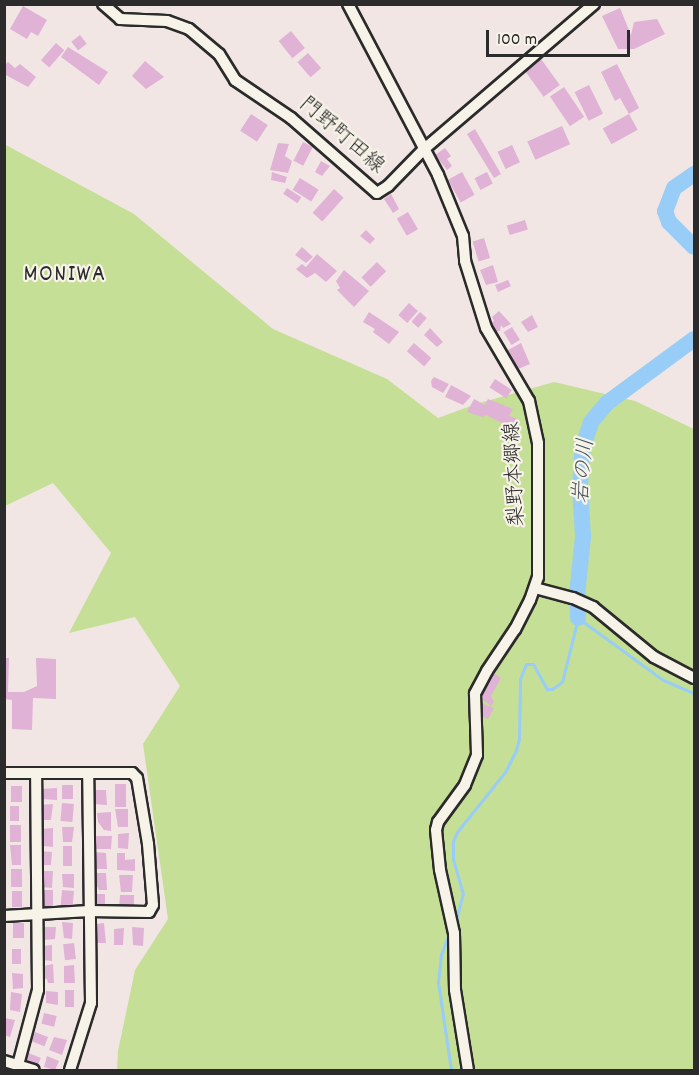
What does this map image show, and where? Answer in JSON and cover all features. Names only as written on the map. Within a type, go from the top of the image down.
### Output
[{"type":"street","name":"門野町田線","points":[[103,4],[120,19],[167,21],[189,29],[219,54],[235,80],[291,118],[377,193],[388,186],[423,150],[594,4]]},
{"type":"street","name":"梨野本郷線","points":[[348,4],[438,175],[458,224],[465,261],[486,328],[529,401],[534,419],[539,498],[539,570],[535,588],[515,630],[479,686],[475,705],[477,755],[465,785],[438,822],[436,830],[436,851],[454,942],[455,990],[468,1071]]},
{"type":"street","points":[[535,588],[584,603],[606,617],[654,657],[694,678]]},
{"type":"street","points":[[4,773],[132,773],[137,778],[148,844],[153,905],[149,912],[89,911],[4,916]]},
{"type":"street","points":[[70,1071],[91,1003],[88,773]]},
{"type":"street","points":[[18,1065],[38,990],[36,774]]},
{"type":"street","points":[[4,1061],[34,1071]]},
{"type":"green space","points":[[4,144],[134,214],[273,329],[387,379],[438,418],[476,404],[554,382],[635,401],[694,429],[694,1070],[117,1070],[118,1051],[135,970],[168,919],[143,744],[180,686],[135,617],[69,633],[111,553],[53,483],[5,506]]},
{"type":"building","points":[[23,6],[47,20],[38,36],[31,32],[27,39],[10,29]]},
{"type":"building","points":[[620,8],[631,35],[634,22],[657,19],[665,34],[634,49],[618,49],[602,16]]},
{"type":"building","points":[[291,31],[305,48],[292,58],[279,41]]},
{"type":"building","points":[[80,35],[87,44],[78,50],[71,42]]},
{"type":"building","points":[[56,43],[64,50],[49,68],[41,60]]},
{"type":"building","points":[[68,47],[108,72],[99,85],[61,57]]},
{"type":"building","points":[[308,53],[321,68],[311,77],[297,62]]},
{"type":"building","points":[[541,59],[560,85],[544,97],[525,71]]},
{"type":"building","points":[[145,61],[164,77],[146,89],[132,76]]},
{"type":"building","points":[[8,62],[15,68],[20,64],[36,77],[28,87],[4,74],[4,66]]},
{"type":"building","points":[[617,64],[639,108],[629,114],[620,98],[615,101],[601,72]]},
{"type":"building","points":[[589,85],[603,114],[589,121],[575,92]]},
{"type":"building","points":[[564,87],[584,117],[570,126],[550,97]]},
{"type":"building","points":[[251,114],[268,125],[257,142],[240,131]]},
{"type":"building","points":[[629,114],[638,130],[611,144],[603,129]]},
{"type":"building","points":[[562,126],[570,144],[535,160],[527,141]]},
{"type":"building","points":[[475,129],[501,174],[494,178],[467,134]]},
{"type":"building","points":[[303,142],[313,147],[303,166],[293,161]]},
{"type":"building","points":[[278,143],[289,144],[285,156],[292,161],[288,173],[270,170]]},
{"type":"building","points":[[512,145],[520,162],[506,169],[497,152]]},
{"type":"building","points":[[445,148],[451,156],[447,159],[452,166],[447,170],[435,155]]},
{"type":"building","points":[[321,161],[330,166],[322,176],[315,172]]},
{"type":"building","points":[[272,172],[287,177],[285,183],[271,180]]},
{"type":"building","points":[[462,172],[475,195],[461,202],[448,180]]},
{"type":"building","points":[[487,172],[493,184],[480,190],[475,178]]},
{"type":"building","points":[[300,178],[319,190],[311,202],[293,190]]},
{"type":"building","points":[[287,188],[301,197],[297,203],[283,194]]},
{"type":"building","points":[[334,189],[344,198],[322,221],[313,213]]},
{"type":"building","points":[[391,194],[399,209],[393,213],[384,199]]},
{"type":"building","points":[[408,212],[418,229],[407,236],[397,219]]},
{"type":"building","points":[[525,220],[528,230],[510,235],[507,226]]},
{"type":"building","points":[[366,230],[375,239],[370,244],[360,236]]},
{"type":"building","points":[[484,238],[490,258],[479,262],[473,242]]},
{"type":"building","points":[[302,247],[313,257],[306,263],[295,255]]},
{"type":"building","points":[[317,254],[337,271],[326,282],[315,273],[307,278],[296,269],[302,264],[306,267]]},
{"type":"building","points":[[377,262],[386,271],[371,287],[361,278]]},
{"type":"building","points":[[493,265],[498,282],[486,285],[480,270]]},
{"type":"building","points":[[344,270],[369,291],[354,307],[337,290],[340,288],[336,281]]},
{"type":"building","points":[[508,280],[511,286],[498,292],[495,285]]},
{"type":"building","points":[[409,303],[418,311],[407,323],[398,315]]},
{"type":"building","points":[[499,311],[511,324],[503,328],[501,325],[500,331],[494,332],[489,324],[494,321],[492,317]]},
{"type":"building","points":[[369,312],[399,332],[389,344],[373,332],[375,329],[363,322]]},
{"type":"building","points":[[420,312],[427,318],[418,328],[411,322]]},
{"type":"building","points":[[532,315],[538,327],[528,332],[521,322]]},
{"type":"building","points":[[512,327],[520,340],[511,345],[504,332]]},
{"type":"building","points":[[430,328],[443,342],[437,347],[424,335]]},
{"type":"building","points":[[414,343],[431,358],[424,366],[407,351]]},
{"type":"building","points":[[521,343],[530,364],[518,369],[508,350]]},
{"type":"building","points":[[434,377],[449,384],[443,393],[432,387],[431,381]]},
{"type":"building","points":[[495,379],[512,390],[506,398],[490,387]]},
{"type":"building","points":[[451,385],[471,396],[463,405],[445,397]]},
{"type":"building","points":[[474,399],[485,405],[488,399],[513,409],[509,416],[518,419],[512,428],[486,415],[483,417],[467,412]]},
{"type":"building","points":[[4,658],[9,658],[8,692],[24,692],[37,686],[36,658],[56,659],[56,699],[33,698],[32,730],[12,729],[12,700],[4,699]]},
{"type":"building","points":[[491,671],[501,678],[491,696],[494,702],[491,706],[477,695]]},
{"type":"building","points":[[478,702],[494,708],[488,719],[477,715]]},
{"type":"building","points":[[115,784],[126,784],[126,807],[115,807]]},
{"type":"building","points":[[62,785],[73,785],[73,799],[62,799]]},
{"type":"building","points":[[11,786],[22,786],[22,802],[11,802]]},
{"type":"building","points":[[57,788],[57,800],[41,799],[40,789]]},
{"type":"building","points":[[92,790],[106,790],[107,805],[93,804]]},
{"type":"building","points":[[62,803],[74,804],[72,822],[60,821]]},
{"type":"building","points":[[53,804],[51,820],[40,820],[40,805]]},
{"type":"building","points":[[10,806],[19,806],[19,821],[10,821]]},
{"type":"building","points":[[115,809],[128,809],[128,827],[118,827]]},
{"type":"building","points":[[111,812],[111,831],[104,830],[98,822],[97,813]]},
{"type":"building","points":[[10,825],[21,825],[21,842],[10,842]]},
{"type":"building","points":[[62,827],[74,827],[72,842],[63,842]]},
{"type":"building","points":[[53,828],[53,847],[43,846],[41,829]]},
{"type":"building","points":[[129,833],[128,849],[118,848],[118,834]]},
{"type":"building","points":[[93,836],[112,836],[111,849],[95,849]]},
{"type":"building","points":[[10,845],[21,845],[21,865],[12,865]]},
{"type":"building","points":[[63,846],[72,846],[72,866],[63,866]]},
{"type":"building","points":[[41,851],[52,852],[51,865],[42,865]]},
{"type":"building","points":[[93,852],[106,853],[107,869],[95,869]]},
{"type":"building","points":[[117,853],[125,853],[125,860],[135,859],[135,871],[117,870]]},
{"type":"building","points":[[11,869],[22,869],[22,887],[11,887]]},
{"type":"building","points":[[42,871],[53,871],[52,888],[42,887]]},
{"type":"building","points":[[95,873],[106,873],[107,890],[99,890],[93,885]]},
{"type":"building","points":[[62,874],[74,874],[74,888],[63,887]]},
{"type":"building","points":[[119,875],[133,875],[132,892],[121,892]]},
{"type":"building","points":[[41,890],[53,890],[53,906],[43,906]]},
{"type":"building","points":[[62,890],[74,891],[73,907],[61,906]]},
{"type":"building","points":[[12,891],[22,891],[22,907],[12,907]]},
{"type":"building","points":[[95,894],[105,894],[105,909],[95,909]]},
{"type":"building","points":[[120,895],[134,895],[134,910],[119,908]]},
{"type":"building","points":[[62,922],[73,923],[72,939],[64,938]]},
{"type":"building","points":[[13,923],[24,923],[24,938],[13,938]]},
{"type":"building","points":[[104,923],[106,943],[97,943],[96,924]]},
{"type":"building","points":[[44,927],[56,927],[55,939],[44,940]]},
{"type":"building","points":[[132,927],[144,928],[143,946],[133,945]]},
{"type":"building","points":[[124,928],[123,945],[114,945],[114,929]]},
{"type":"building","points":[[74,943],[76,959],[65,960],[63,944]]},
{"type":"building","points":[[52,945],[52,961],[42,960],[41,946]]},
{"type":"building","points":[[12,949],[21,949],[21,964],[12,964]]},
{"type":"building","points":[[53,964],[54,983],[48,983],[47,979],[42,978],[43,966]]},
{"type":"building","points":[[74,965],[75,983],[64,983],[64,966]]},
{"type":"building","points":[[12,973],[23,974],[23,988],[13,989]]},
{"type":"building","points":[[65,990],[74,990],[74,1007],[65,1007]]},
{"type":"building","points":[[46,991],[58,992],[58,1005],[46,1003]]},
{"type":"building","points":[[11,992],[22,994],[20,1012],[10,1010]]},
{"type":"building","points":[[44,1013],[57,1016],[54,1027],[42,1024]]},
{"type":"building","points":[[5,1018],[15,1020],[10,1037],[4,1035]]},
{"type":"building","points":[[35,1032],[48,1037],[44,1046],[31,1041]]},
{"type":"building","points":[[54,1037],[67,1040],[62,1055],[49,1050]]},
{"type":"building","points":[[26,1052],[41,1058],[37,1067],[22,1061]]},
{"type":"building","points":[[47,1056],[59,1061],[55,1070],[44,1067]]},
{"type":"waterway","name":"岩の川","points":[[694,174],[674,188],[665,211],[669,222],[694,247]]},
{"type":"waterway","name":"岩の川","points":[[578,618],[577,595],[583,537],[580,486],[583,447],[591,422],[607,403],[694,339]]},
{"type":"waterway","points":[[455,923],[463,894],[453,858],[453,841],[457,832],[505,772],[516,750],[519,739],[520,679],[526,664],[533,664],[547,689],[552,689],[562,682],[578,618],[663,680],[694,693]]},
{"type":"waterway","points":[[450,931],[441,954],[438,982],[451,1070]]},
{"type":"district","name":"MONIWA","points":[[65,276]]}]
